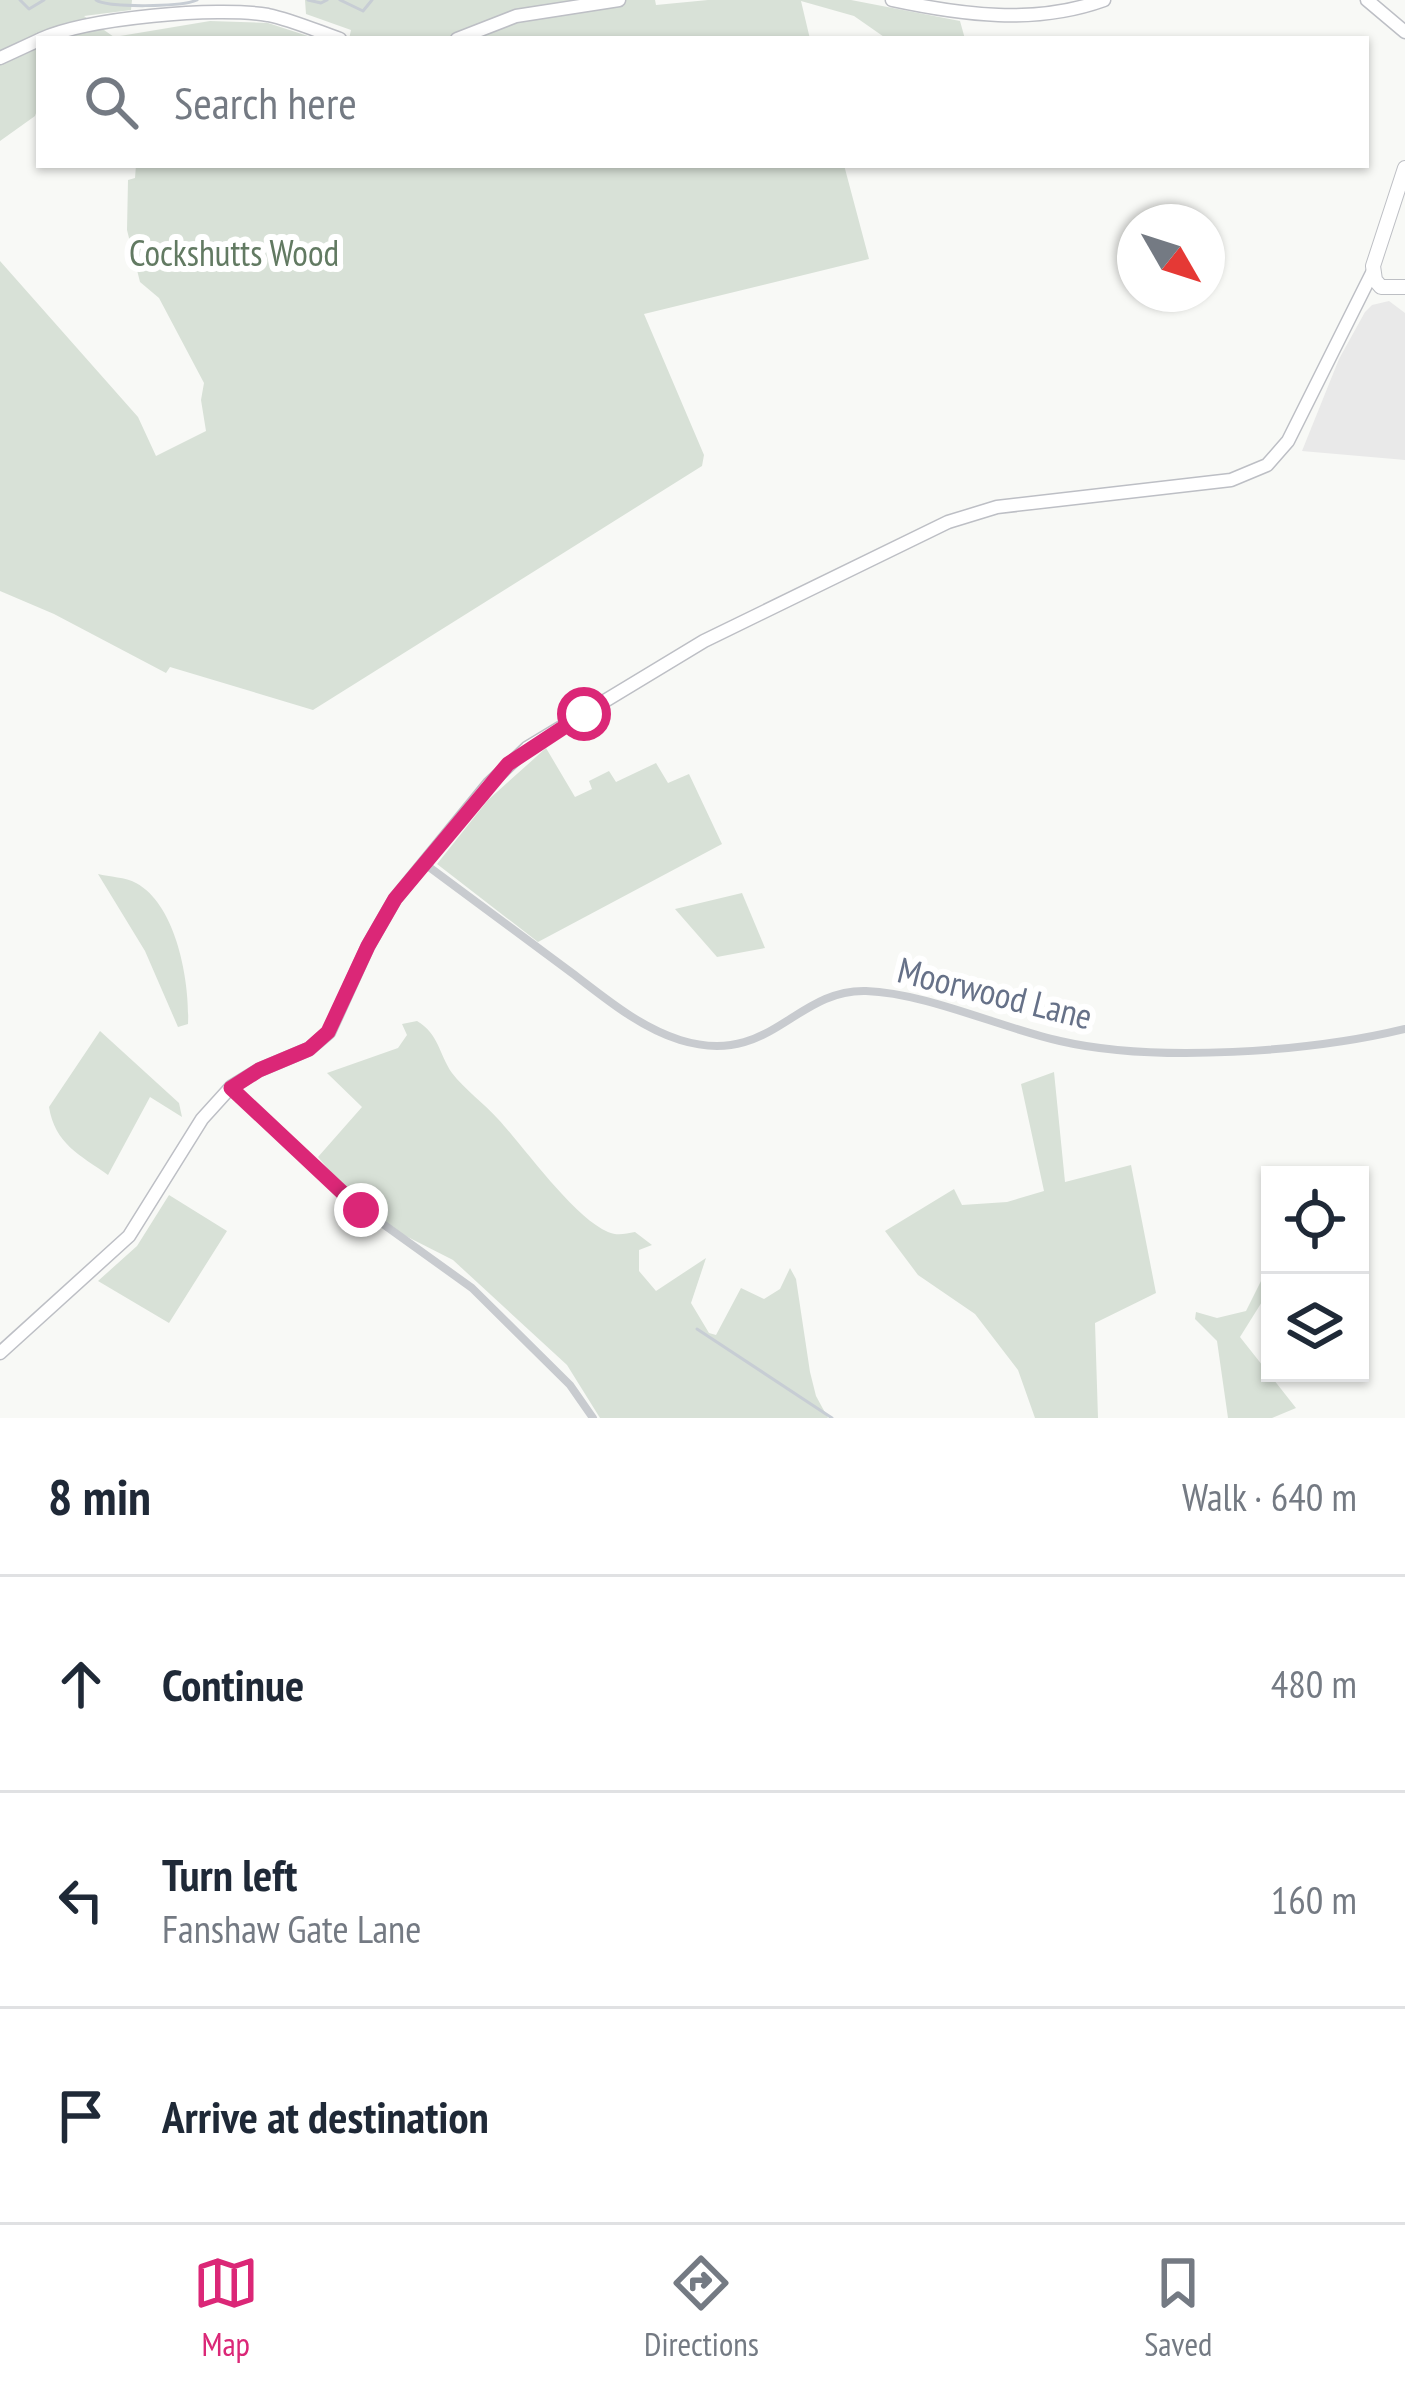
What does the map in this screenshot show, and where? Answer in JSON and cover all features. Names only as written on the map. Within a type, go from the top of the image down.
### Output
[{"type":"main road","points":[[466,36],[517,16],[619,0]]},
{"type":"main road","points":[[892,0],[983,15],[1051,13],[1104,0]]},
{"type":"main road","points":[[1367,0],[1405,32]]},
{"type":"main road","points":[[54,36],[105,22],[217,14],[266,15],[331,36]]},
{"type":"main road","points":[[0,58],[36,42]]},
{"type":"main road","points":[[0,1353],[129,1236],[202,1119],[231,1088],[309,1049],[328,1032],[381,920],[489,784],[538,741],[704,641],[903,542],[989,509],[1212,484],[1262,468],[1282,450],[1295,429],[1357,305],[1373,271],[1405,168]]},
{"type":"main road","points":[[1373,271],[1376,284],[1405,303]]},
{"type":"main road","points":[[1357,305],[1386,290],[1405,287]]},
{"type":"street","name":"Moorwood Lane","points":[[425,864],[618,1007],[658,1032],[699,1045],[761,1038],[820,1000],[855,991],[895,995],[1046,1038],[1107,1048],[1245,1049],[1405,1029]]},
{"type":"street","points":[[231,1088],[337,1191],[472,1288],[570,1384],[593,1418]]},
{"type":"shaded area","points":[[1389,301],[1405,313],[1405,460],[1302,451],[1339,359],[1365,312]]},
{"type":"green space","points":[[0,0],[132,0],[131,10],[84,16],[113,36],[36,36],[36,113],[0,141]]},
{"type":"green space","points":[[305,0],[655,0],[656,5],[708,0],[851,0],[960,21],[964,36],[883,36],[854,16],[801,1],[809,36],[350,36],[351,30],[306,14]]},
{"type":"green space","points":[[210,21],[268,23],[308,36],[120,36]]},
{"type":"green space","name":"Cockshutts Wood","points":[[136,168],[845,168],[869,259],[644,314],[704,455],[702,466],[313,710],[170,667],[166,673],[0,591],[0,261],[138,417],[156,456],[206,431],[201,400],[204,383],[159,298],[140,282],[127,230],[128,180],[135,178]]},
{"type":"green space","points":[[546,748],[575,797],[592,789],[589,781],[609,771],[616,782],[656,763],[668,783],[689,774],[722,844],[538,942],[437,864],[488,800]]},
{"type":"green space","points":[[98,874],[136,883],[162,909],[183,967],[188,1024],[178,1027],[145,951]]},
{"type":"green space","points":[[742,893],[765,948],[717,957],[675,909]]},
{"type":"green space","points":[[417,1021],[434,1038],[457,1079],[580,1212],[608,1232],[635,1232],[652,1245],[639,1250],[639,1271],[656,1291],[706,1258],[691,1303],[709,1333],[716,1335],[741,1288],[764,1299],[780,1289],[790,1268],[796,1279],[816,1396],[828,1418],[600,1418],[567,1365],[453,1260],[394,1230],[341,1184],[318,1157],[362,1107],[327,1073],[398,1048],[407,1035],[402,1024]]},
{"type":"green space","points":[[100,1031],[179,1103],[182,1117],[150,1097],[108,1175],[63,1140],[49,1107]]},
{"type":"green space","points":[[1054,1072],[1065,1182],[1131,1165],[1156,1293],[1095,1323],[1098,1418],[1035,1418],[1018,1370],[975,1314],[918,1275],[885,1231],[954,1189],[962,1205],[1007,1202],[1044,1191],[1021,1084]]},
{"type":"green space","points":[[169,1195],[227,1231],[169,1323],[98,1281],[137,1246]]},
{"type":"green space","points":[[1261,1281],[1261,1303],[1240,1337],[1261,1364],[1261,1382],[1275,1382],[1296,1408],[1272,1418],[1228,1418],[1217,1341],[1195,1319],[1196,1312],[1217,1318],[1246,1311]]},
{"type":"waterway","points":[[20,0],[29,9],[44,0]]},
{"type":"waterway","points":[[96,0],[145,6],[197,0]]},
{"type":"waterway","points":[[308,0],[327,0]]},
{"type":"waterway","points":[[340,0],[363,11],[372,0]]},
{"type":"waterway","points":[[697,1329],[832,1418]]},
{"type":"route","points":[[361,1210],[231,1088],[320,1041],[339,1014],[368,946],[395,899],[508,764],[584,714]]}]
